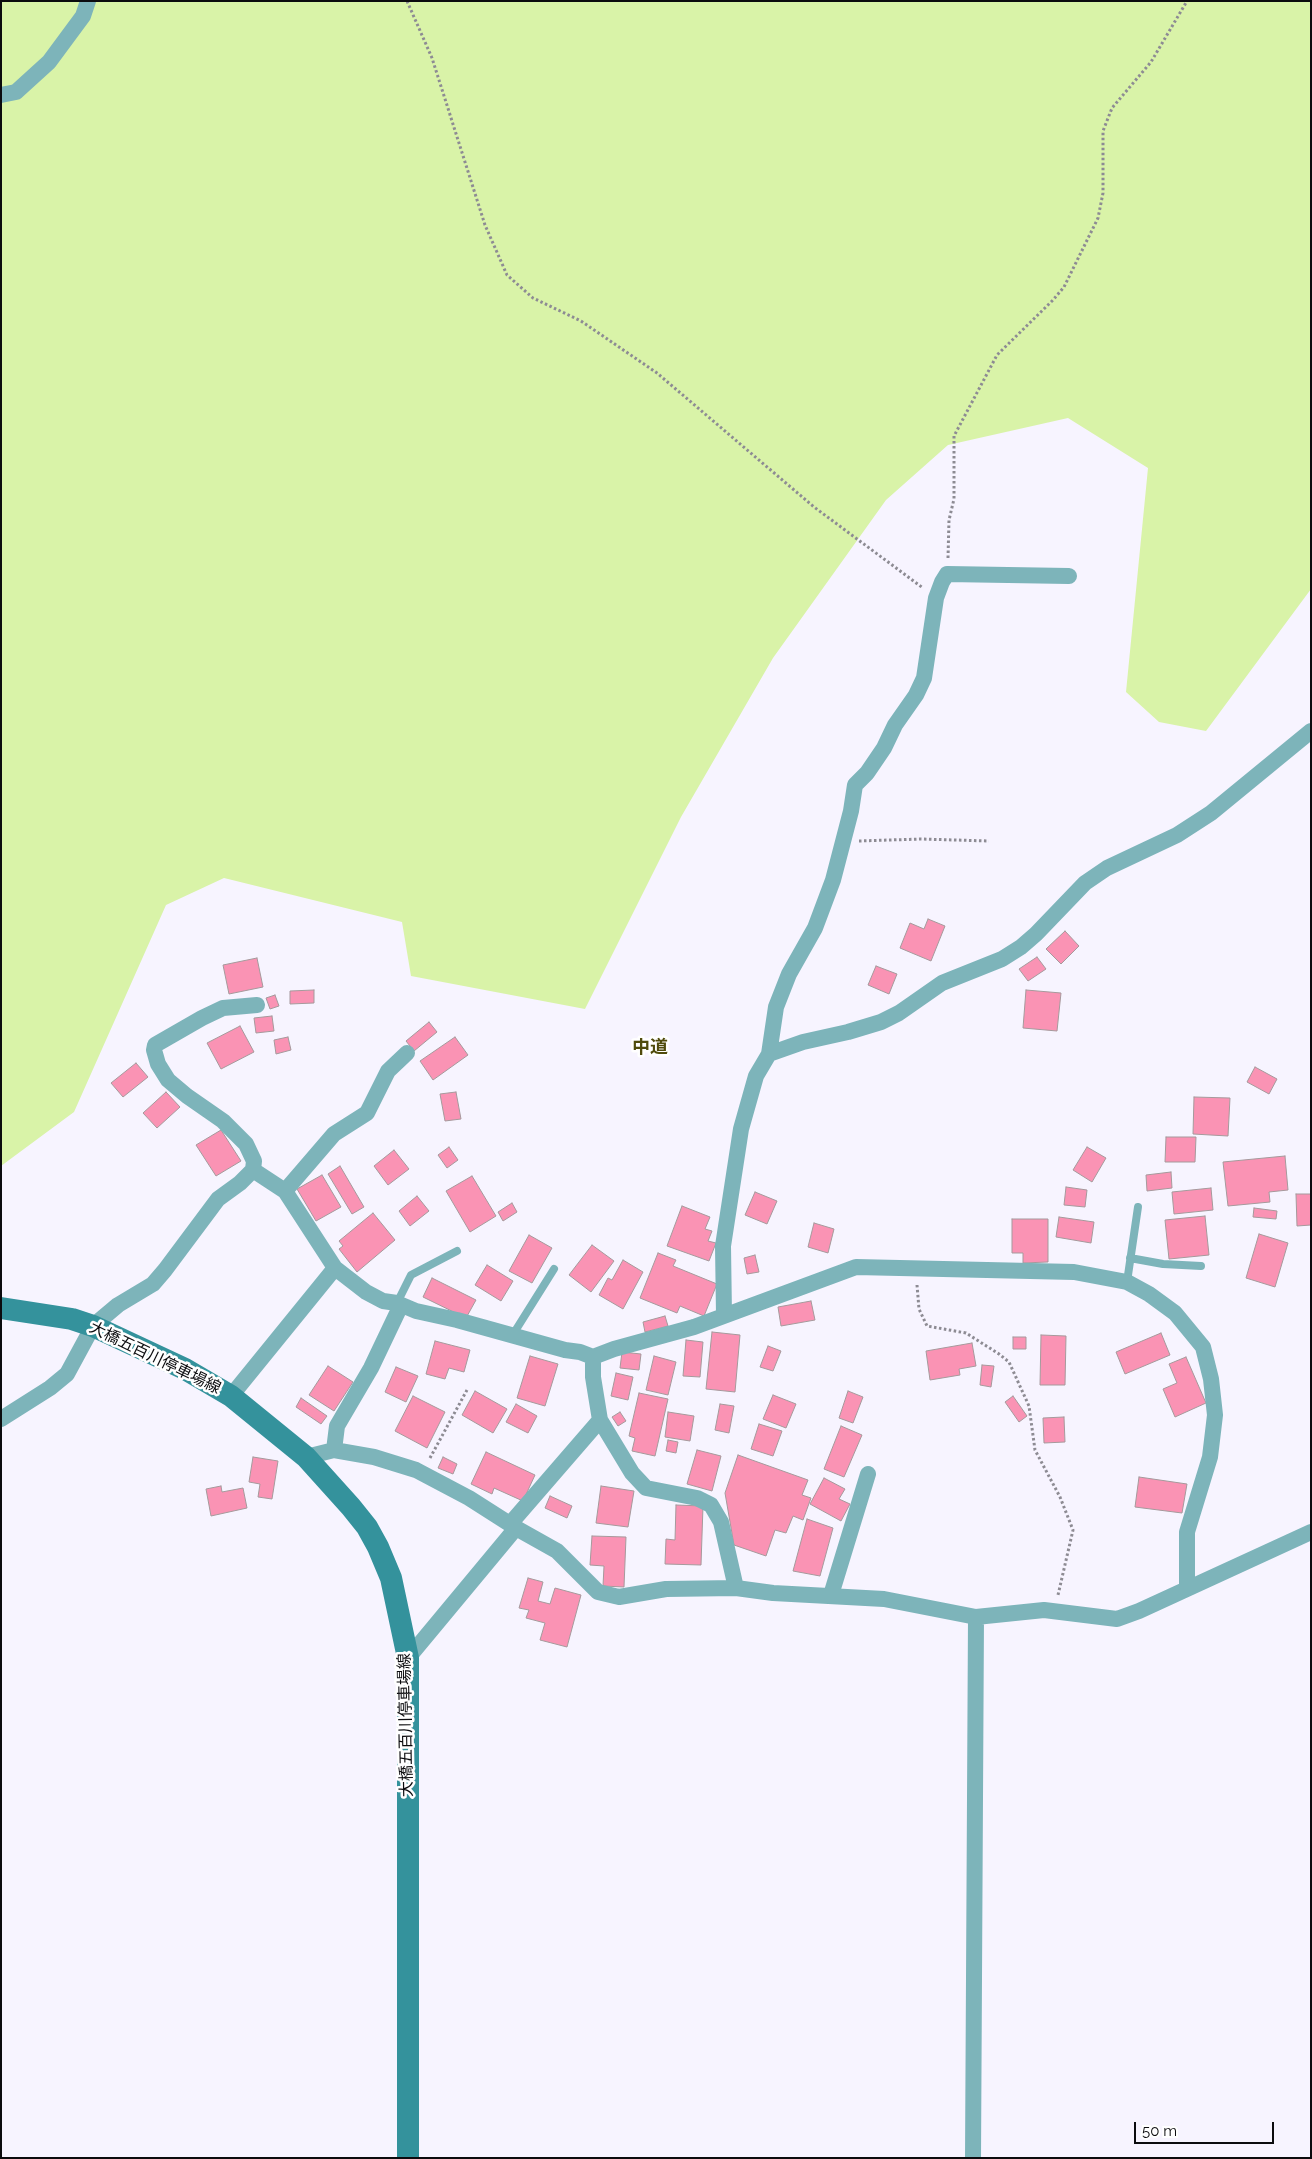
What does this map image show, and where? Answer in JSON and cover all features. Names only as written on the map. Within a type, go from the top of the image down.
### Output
[{"type":"main road","name":"大橋五百川停車場線","points":[[1,1308],[72,1318],[93,1326],[185,1369],[231,1396],[306,1457],[351,1507],[367,1528],[378,1547],[391,1578],[408,1658],[408,2148]]},
{"type":"street","points":[[1,95],[16,92],[50,62],[83,16],[88,1]]},
{"type":"street","points":[[724,1315],[723,1246],[741,1128],[756,1076],[769,1054],[776,1007],[789,974],[815,928],[834,880],[855,786],[867,773],[884,748],[895,725],[916,695],[924,678],[936,598],[947,574],[1068,576]]},
{"type":"street","points":[[769,1054],[803,1042],[881,1022],[899,1013],[942,983],[1002,959],[1036,934],[1085,883],[1107,868],[1177,835],[1211,813],[1311,730]]},
{"type":"street","points":[[1,1419],[50,1388],[68,1374],[93,1326],[118,1305],[153,1284],[218,1199],[240,1183],[253,1170],[254,1161],[246,1144],[224,1121],[187,1096],[168,1080],[158,1064],[154,1050],[155,1045],[223,1008],[257,1005]]},
{"type":"street","points":[[285,1191],[334,1134],[367,1113],[388,1071],[407,1053]]},
{"type":"street","points":[[253,1170],[285,1191],[335,1268],[366,1292],[384,1301],[399,1304],[416,1311],[457,1320],[593,1357],[614,1349],[694,1327],[856,1267],[1074,1272],[1127,1282],[1175,1313],[1203,1347],[1211,1379],[1215,1415],[1211,1449],[1187,1532],[1187,1588]]},
{"type":"street","points":[[231,1396],[335,1268]]},
{"type":"street","points":[[334,1450],[337,1426],[371,1368],[399,1304]]},
{"type":"street","points":[[593,1357],[593,1377],[600,1420],[632,1473],[646,1488],[697,1498],[711,1505],[721,1522],[736,1588]]},
{"type":"street","points":[[408,1658],[600,1420]]},
{"type":"street","points":[[306,1457],[334,1450],[374,1457],[422,1473],[469,1498],[557,1551],[598,1592],[619,1596],[666,1589],[736,1588],[773,1593],[884,1599],[976,1617],[1044,1610],[1117,1619],[1139,1611],[1311,1532]]},
{"type":"street","points":[[831,1596],[868,1474]]},
{"type":"street","points":[[973,2158],[976,1617]]},
{"type":"lane","points":[[1127,1282],[1138,1207]]},
{"type":"lane","points":[[399,1304],[411,1275],[457,1251]]},
{"type":"lane","points":[[1130,1258],[1164,1264],[1201,1266]]},
{"type":"lane","points":[[512,1336],[554,1269]]},
{"type":"path","points":[[407,1],[432,58],[485,225],[507,275],[532,298],[581,321],[656,373],[814,507],[936,598]]},
{"type":"path","points":[[947,574],[949,520],[954,499],[954,436],[997,355],[1064,287],[1098,218],[1103,193],[1103,132],[1112,108],[1151,62],[1187,1]]},
{"type":"path","points":[[843,842],[921,839],[989,841]]},
{"type":"path","points":[[917,1269],[919,1309],[927,1326],[966,1333],[1004,1358],[1009,1362],[1029,1406],[1035,1450],[1060,1497],[1073,1530],[1059,1586],[1057,1611]]},
{"type":"path","points":[[422,1473],[466,1390]]},
{"type":"green space","points":[[1,1],[1311,1],[1311,589],[1206,731],[1159,722],[1126,692],[1148,468],[1068,418],[948,445],[886,500],[773,658],[681,817],[585,1009],[411,976],[402,922],[224,878],[166,905],[74,1112],[1,1166]]},
{"type":"building","points":[[928,919],[945,926],[931,961],[900,948],[910,923],[924,929]]},
{"type":"building","points":[[1065,931],[1079,946],[1061,964],[1046,949]]},
{"type":"building","points":[[1037,957],[1046,969],[1028,981],[1019,969]]},
{"type":"building","points":[[257,958],[263,987],[229,994],[223,965]]},
{"type":"building","points":[[876,966],[897,974],[889,994],[868,985]]},
{"type":"building","points":[[314,990],[314,1003],[290,1004],[290,991]]},
{"type":"building","points":[[1026,990],[1061,993],[1057,1031],[1023,1028]]},
{"type":"building","points":[[275,995],[279,1006],[270,1009],[266,998]]},
{"type":"building","points":[[272,1016],[274,1031],[256,1033],[254,1018]]},
{"type":"building","points":[[429,1022],[437,1032],[414,1051],[406,1041]]},
{"type":"building","points":[[240,1026],[254,1052],[221,1069],[207,1043]]},
{"type":"building","points":[[288,1037],[291,1050],[276,1054],[274,1040]]},
{"type":"building","points":[[455,1037],[468,1055],[433,1080],[420,1061]]},
{"type":"building","points":[[136,1063],[148,1077],[123,1097],[111,1083]]},
{"type":"building","points":[[1255,1067],[1277,1079],[1269,1094],[1247,1082]]},
{"type":"building","points":[[166,1092],[180,1107],[157,1128],[143,1113]]},
{"type":"building","points":[[456,1092],[461,1119],[445,1121],[440,1094]]},
{"type":"building","points":[[1194,1097],[1230,1098],[1228,1136],[1193,1134]]},
{"type":"building","points":[[221,1130],[241,1161],[216,1176],[196,1145]]},
{"type":"building","points":[[1166,1137],[1196,1137],[1195,1162],[1165,1162]]},
{"type":"building","points":[[449,1147],[458,1160],[447,1168],[438,1155]]},
{"type":"building","points":[[1087,1147],[1106,1158],[1092,1182],[1073,1170]]},
{"type":"building","points":[[394,1150],[409,1169],[388,1185],[374,1166]]},
{"type":"building","points":[[1285,1156],[1288,1190],[1269,1192],[1270,1202],[1228,1206],[1223,1162]]},
{"type":"building","points":[[340,1166],[364,1207],[352,1214],[328,1174]]},
{"type":"building","points":[[1171,1172],[1172,1188],[1147,1191],[1146,1175]]},
{"type":"building","points":[[322,1175],[341,1207],[316,1221],[297,1189]]},
{"type":"building","points":[[472,1176],[496,1216],[470,1232],[446,1191]]},
{"type":"building","points":[[1066,1187],[1087,1190],[1085,1207],[1064,1205]]},
{"type":"building","points":[[1211,1188],[1213,1210],[1174,1214],[1172,1192]]},
{"type":"building","points":[[755,1192],[777,1201],[767,1224],[745,1215]]},
{"type":"building","points":[[1296,1194],[1311,1194],[1311,1225],[1297,1226]]},
{"type":"building","points":[[417,1196],[429,1211],[410,1226],[399,1211]]},
{"type":"building","points":[[512,1203],[517,1212],[503,1221],[498,1212]]},
{"type":"building","points":[[682,1206],[710,1217],[705,1229],[712,1231],[708,1241],[716,1243],[709,1261],[667,1246]]},
{"type":"building","points":[[1254,1208],[1277,1211],[1276,1219],[1253,1217]]},
{"type":"building","points":[[373,1213],[395,1240],[357,1272],[339,1249],[343,1246],[339,1241]]},
{"type":"building","points":[[1205,1216],[1209,1255],[1169,1259],[1165,1220]]},
{"type":"building","points":[[1059,1217],[1094,1222],[1091,1243],[1056,1237]]},
{"type":"building","points":[[1012,1219],[1048,1219],[1048,1262],[1023,1263],[1023,1253],[1012,1253]]},
{"type":"building","points":[[814,1223],[834,1229],[828,1253],[808,1247]]},
{"type":"building","points":[[1259,1234],[1288,1243],[1275,1287],[1246,1278]]},
{"type":"building","points":[[529,1235],[552,1248],[532,1283],[509,1271]]},
{"type":"building","points":[[592,1245],[614,1261],[591,1292],[569,1275]]},
{"type":"building","points":[[658,1253],[676,1260],[673,1266],[717,1284],[704,1316],[680,1306],[677,1313],[640,1298]]},
{"type":"building","points":[[755,1255],[759,1272],[747,1274],[744,1258]]},
{"type":"building","points":[[623,1260],[643,1272],[623,1309],[599,1295],[608,1278],[612,1280]]},
{"type":"building","points":[[487,1265],[513,1281],[501,1301],[475,1285]]},
{"type":"building","points":[[432,1278],[476,1300],[466,1318],[423,1297]]},
{"type":"building","points":[[811,1301],[815,1320],[781,1326],[778,1307]]},
{"type":"building","points":[[665,1316],[668,1326],[645,1332],[643,1322]]},
{"type":"building","points":[[712,1332],[740,1335],[735,1392],[706,1389]]},
{"type":"building","points":[[1161,1333],[1170,1355],[1125,1374],[1116,1352]]},
{"type":"building","points":[[1041,1335],[1066,1336],[1065,1385],[1040,1385]]},
{"type":"building","points":[[1013,1337],[1026,1337],[1026,1349],[1013,1349]]},
{"type":"building","points":[[686,1340],[703,1342],[700,1377],[683,1376]]},
{"type":"building","points":[[435,1341],[470,1350],[464,1372],[449,1368],[445,1379],[426,1374]]},
{"type":"building","points":[[972,1343],[976,1366],[959,1369],[960,1375],[930,1380],[926,1351]]},
{"type":"building","points":[[768,1346],[781,1351],[773,1371],[760,1367]]},
{"type":"building","points":[[622,1352],[641,1354],[639,1370],[620,1368]]},
{"type":"building","points":[[530,1356],[558,1364],[545,1406],[517,1398]]},
{"type":"building","points":[[654,1356],[676,1362],[668,1395],[646,1390]]},
{"type":"building","points":[[1186,1357],[1206,1403],[1175,1417],[1163,1389],[1177,1383],[1169,1364]]},
{"type":"building","points":[[982,1365],[994,1366],[991,1387],[980,1385]]},
{"type":"building","points":[[328,1366],[353,1382],[334,1411],[309,1395]]},
{"type":"building","points":[[396,1367],[418,1376],[406,1402],[385,1392]]},
{"type":"building","points":[[616,1373],[633,1377],[628,1400],[611,1396]]},
{"type":"building","points":[[475,1391],[507,1409],[493,1433],[462,1415]]},
{"type":"building","points":[[848,1391],[863,1397],[853,1423],[839,1418]]},
{"type":"building","points":[[639,1393],[668,1399],[655,1456],[632,1451],[635,1438],[629,1436]]},
{"type":"building","points":[[773,1395],[796,1404],[786,1428],[763,1419]]},
{"type":"building","points":[[413,1396],[445,1412],[427,1448],[395,1431]]},
{"type":"building","points":[[1013,1396],[1027,1416],[1019,1422],[1005,1402]]},
{"type":"building","points":[[301,1398],[327,1416],[321,1424],[296,1407]]},
{"type":"building","points":[[516,1404],[537,1416],[528,1433],[506,1422]]},
{"type":"building","points":[[720,1404],[734,1406],[729,1433],[715,1430]]},
{"type":"building","points":[[620,1412],[626,1421],[618,1426],[612,1417]]},
{"type":"building","points":[[668,1412],[694,1416],[690,1441],[665,1437]]},
{"type":"building","points":[[1064,1417],[1065,1442],[1044,1443],[1043,1418]]},
{"type":"building","points":[[759,1424],[782,1431],[773,1456],[751,1449]]},
{"type":"building","points":[[841,1426],[862,1435],[844,1477],[824,1469]]},
{"type":"building","points":[[668,1440],[678,1442],[676,1453],[666,1451]]},
{"type":"building","points":[[697,1450],[721,1456],[712,1491],[687,1484]]},
{"type":"building","points":[[486,1452],[535,1475],[523,1501],[494,1488],[492,1494],[471,1484]]},
{"type":"building","points":[[738,1455],[808,1480],[802,1495],[811,1498],[803,1520],[793,1516],[786,1533],[775,1530],[766,1556],[734,1545],[725,1493]]},
{"type":"building","points":[[253,1457],[278,1461],[272,1499],[258,1497],[260,1484],[249,1482]]},
{"type":"building","points":[[443,1457],[457,1464],[453,1474],[438,1468]]},
{"type":"building","points":[[1139,1477],[1187,1484],[1182,1513],[1135,1507]]},
{"type":"building","points":[[824,1478],[845,1489],[839,1499],[850,1504],[841,1521],[810,1504]]},
{"type":"building","points":[[221,1486],[222,1492],[243,1488],[247,1508],[211,1516],[206,1489]]},
{"type":"building","points":[[601,1486],[634,1491],[628,1527],[596,1523]]},
{"type":"building","points":[[550,1496],[572,1506],[567,1518],[545,1508]]},
{"type":"building","points":[[676,1505],[703,1506],[701,1565],[665,1564],[666,1539],[675,1540]]},
{"type":"building","points":[[807,1519],[833,1528],[820,1576],[793,1571]]},
{"type":"building","points":[[592,1536],[626,1537],[624,1587],[603,1586],[604,1566],[590,1565]]},
{"type":"building","points":[[528,1578],[543,1582],[538,1601],[550,1604],[555,1588],[581,1595],[567,1647],[540,1640],[545,1623],[526,1618],[529,1610],[519,1608]]},
{"type":"district","name":"中道","points":[[650,1048]]}]
